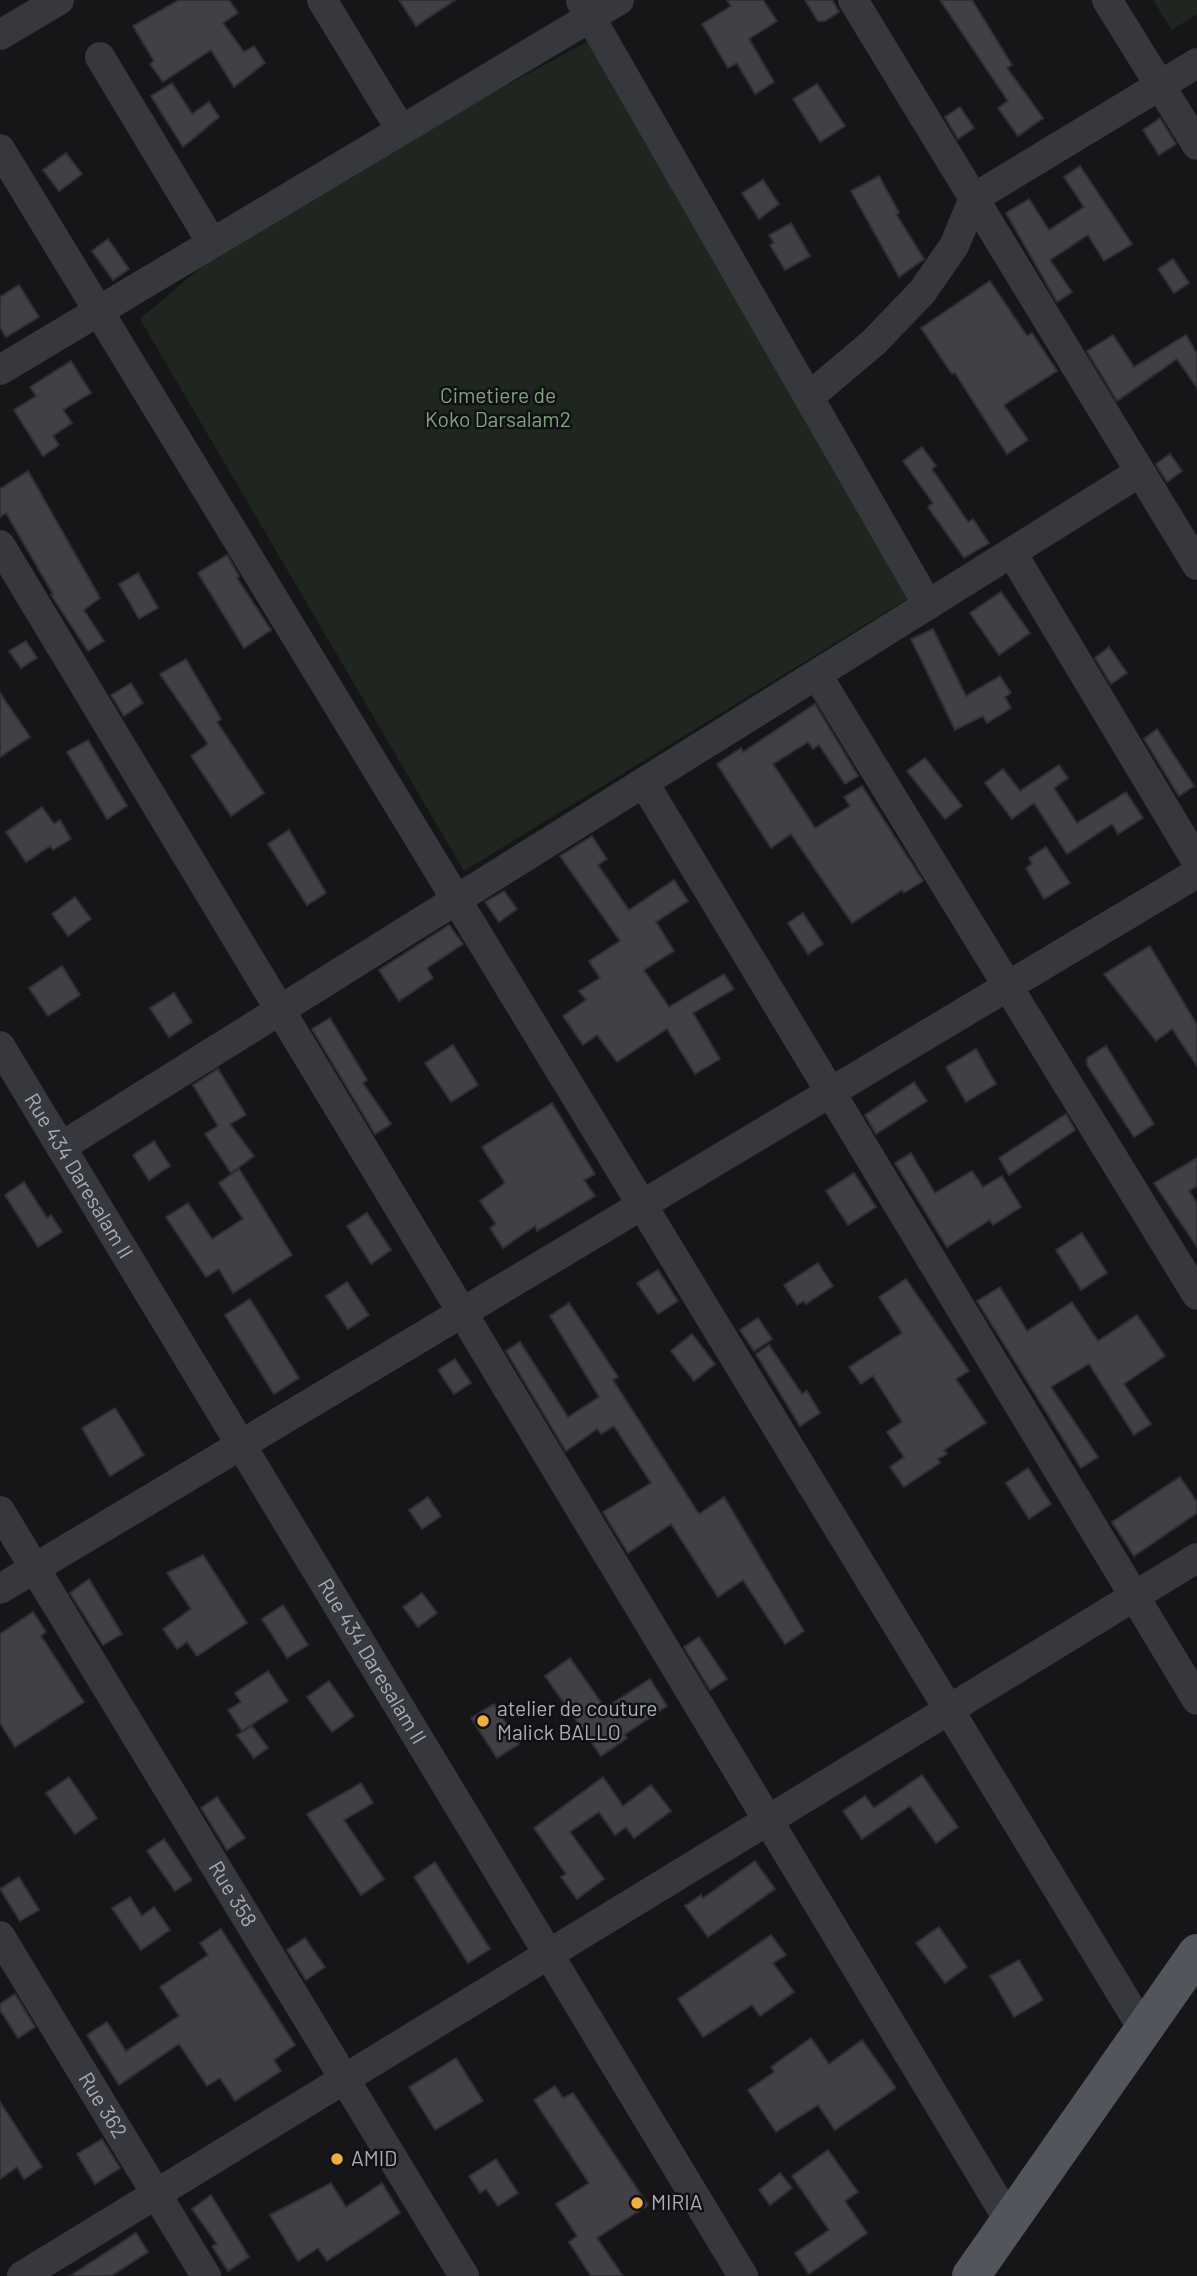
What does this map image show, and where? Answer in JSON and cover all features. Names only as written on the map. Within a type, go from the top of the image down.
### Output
[{"type":"main road","points":[[971,2276],[1197,1953]]},
{"type":"street","points":[[0,35],[59,0]]},
{"type":"street","points":[[322,0],[401,130]]},
{"type":"street","points":[[0,370],[401,130],[585,8],[619,0]]},
{"type":"street","points":[[853,0],[1197,565]]},
{"type":"street","points":[[1107,0],[1197,145]]},
{"type":"street","points":[[585,8],[928,605]]},
{"type":"street","points":[[100,57],[212,243]]},
{"type":"street","points":[[809,397],[874,342],[922,292],[954,246],[974,198],[1197,62]]},
{"type":"street","points":[[0,149],[1143,2029]]},
{"type":"street","points":[[61,1147],[1140,472]]},
{"type":"street","points":[[0,545],[1010,2222]]},
{"type":"street","points":[[1012,553],[1197,862]]},
{"type":"street","points":[[817,675],[1197,1295]]},
{"type":"street","points":[[643,783],[1197,1700]]},
{"type":"street","points":[[0,1589],[1197,873]]},
{"type":"street","name":"Rue 434 Daresalam II","points":[[0,1046],[743,2276]]},
{"type":"street","name":"Rue 358","points":[[0,1511],[464,2276]]},
{"type":"street","points":[[22,2276],[1197,1558]]},
{"type":"street","name":"Rue 362","points":[[0,1936],[206,2276]]},
{"type":"green space","points":[[1153,0],[1197,0],[1197,14],[1172,30]]},
{"type":"green space","name":"Cimetiere de Koko Darsalam2","points":[[590,40],[912,596],[464,871],[140,319],[227,245],[350,171]]},
{"type":"building","points":[[179,0],[229,0],[238,13],[223,23],[244,52],[254,46],[265,63],[234,87],[211,50],[163,82],[150,64],[154,61],[133,26]]},
{"type":"building","points":[[399,0],[455,0],[416,26]]},
{"type":"building","points":[[727,0],[763,0],[777,21],[749,39],[774,82],[755,94],[737,63],[728,68],[702,24],[731,6]]},
{"type":"building","points":[[805,0],[832,0],[839,12],[825,21],[818,21]]},
{"type":"building","points":[[940,0],[972,0],[1012,65],[1007,68],[1043,118],[1018,136],[998,108],[1008,101]]},
{"type":"building","points":[[172,83],[192,114],[209,102],[219,117],[183,147],[151,96]]},
{"type":"building","points":[[817,84],[845,126],[820,142],[793,99]]},
{"type":"building","points":[[960,107],[974,128],[958,139],[945,117]]},
{"type":"building","points":[[1160,118],[1176,144],[1159,155],[1143,130]]},
{"type":"building","points":[[66,153],[82,174],[59,191],[43,170]]},
{"type":"building","points":[[1080,166],[1132,244],[1104,261],[1088,235],[1050,260],[1072,292],[1057,302],[1006,213],[1029,199],[1049,230],[1084,207],[1064,177]]},
{"type":"building","points":[[879,176],[899,213],[896,214],[924,259],[899,277],[851,191]]},
{"type":"building","points":[[763,180],[779,204],[759,219],[742,193]]},
{"type":"building","points":[[791,223],[810,256],[785,270],[770,245],[774,243],[769,235]]},
{"type":"building","points":[[108,239],[129,269],[113,280],[92,251]]},
{"type":"building","points":[[1173,259],[1189,283],[1174,293],[1158,269]]},
{"type":"building","points":[[990,281],[1027,336],[1032,333],[1057,371],[1004,405],[1028,440],[1007,454],[955,373],[952,374],[921,328]]},
{"type":"building","points":[[19,285],[39,317],[6,337],[0,327],[0,297]]},
{"type":"building","points":[[1113,335],[1134,367],[1186,335],[1197,354],[1197,388],[1177,359],[1117,401],[1087,351]]},
{"type":"building","points":[[71,361],[91,393],[63,410],[72,423],[53,436],[59,445],[43,456],[14,410],[36,396],[30,387]]},
{"type":"building","points":[[922,447],[936,466],[932,469],[968,522],[973,519],[989,543],[964,558],[928,507],[933,503],[903,461]]},
{"type":"building","points":[[1170,454],[1182,471],[1167,482],[1156,464]]},
{"type":"building","points":[[28,471],[100,598],[84,610],[104,641],[88,651],[51,595],[53,594],[6,513],[0,517],[0,489]]},
{"type":"building","points":[[227,555],[239,576],[237,578],[271,630],[244,648],[198,573]]},
{"type":"building","points":[[138,573],[158,608],[139,619],[119,584]]},
{"type":"building","points":[[1001,592],[1030,633],[999,655],[970,613]]},
{"type":"building","points":[[933,629],[966,696],[1000,676],[1011,693],[1005,697],[1011,708],[987,723],[983,716],[955,730],[911,639]]},
{"type":"building","points":[[26,641],[37,658],[21,668],[9,651]]},
{"type":"building","points":[[1109,647],[1127,673],[1111,684],[1095,658]]},
{"type":"building","points":[[186,659],[221,719],[217,722],[264,793],[231,816],[191,756],[208,744],[160,674]]},
{"type":"building","points":[[131,683],[143,703],[124,716],[111,695]]},
{"type":"building","points":[[0,693],[30,737],[0,757]]},
{"type":"building","points":[[815,704],[858,776],[845,784],[819,745],[813,749],[808,742],[773,764],[815,828],[850,806],[844,797],[862,786],[923,881],[904,893],[902,890],[852,923],[791,834],[771,848],[717,764],[741,748],[743,752]]},
{"type":"building","points":[[1157,729],[1194,786],[1179,796],[1144,739]]},
{"type":"building","points":[[88,740],[127,806],[107,819],[67,752]]},
{"type":"building","points":[[925,758],[962,806],[945,819],[907,771]]},
{"type":"building","points":[[1059,765],[1068,778],[1054,788],[1077,823],[1126,792],[1143,818],[1118,834],[1112,824],[1067,854],[1034,803],[1012,819],[985,783],[1003,769],[1020,791]]},
{"type":"building","points":[[42,807],[54,824],[60,820],[71,839],[53,850],[50,846],[26,862],[6,832]]},
{"type":"building","points":[[289,830],[326,893],[307,905],[268,844]]},
{"type":"building","points":[[592,836],[607,859],[598,865],[629,910],[674,880],[688,901],[656,922],[674,951],[644,970],[669,1007],[724,974],[734,989],[693,1013],[720,1059],[695,1074],[667,1029],[617,1062],[597,1035],[583,1045],[563,1016],[586,1000],[579,991],[600,978],[589,961],[620,941],[560,856]]},
{"type":"building","points":[[1046,847],[1070,883],[1044,899],[1026,868],[1032,864],[1029,858]]},
{"type":"building","points":[[504,891],[517,909],[499,922],[485,902]]},
{"type":"building","points":[[75,897],[91,919],[68,936],[52,914]]},
{"type":"building","points":[[803,913],[823,944],[808,954],[788,923]]},
{"type":"building","points":[[449,925],[463,944],[427,968],[433,978],[399,1001],[379,970]]},
{"type":"building","points":[[1150,946],[1197,1025],[1197,1066],[1172,1029],[1156,1041],[1104,974]]},
{"type":"building","points":[[62,966],[80,995],[48,1016],[29,988]]},
{"type":"building","points":[[174,993],[192,1022],[169,1037],[150,1008]]},
{"type":"building","points":[[330,1018],[367,1080],[363,1083],[391,1124],[375,1134],[312,1029]]},
{"type":"building","points":[[453,1045],[478,1085],[451,1102],[425,1063]]},
{"type":"building","points":[[1106,1046],[1154,1124],[1134,1137],[1087,1065],[1087,1058]]},
{"type":"building","points":[[976,1049],[996,1084],[966,1102],[946,1067]]},
{"type":"building","points":[[218,1069],[246,1115],[230,1124],[254,1156],[231,1173],[205,1134],[218,1126],[193,1085]]},
{"type":"building","points":[[914,1082],[927,1101],[876,1134],[865,1115]]},
{"type":"building","points":[[552,1103],[595,1174],[584,1180],[595,1196],[537,1231],[535,1226],[503,1248],[490,1228],[496,1224],[480,1201],[505,1183],[482,1147]]},
{"type":"building","points":[[1066,1114],[1075,1130],[1009,1175],[999,1158]]},
{"type":"building","points":[[154,1141],[170,1166],[149,1180],[133,1155]]},
{"type":"building","points":[[911,1153],[935,1193],[972,1171],[983,1187],[1002,1176],[1021,1207],[993,1225],[990,1220],[947,1247],[895,1163]]},
{"type":"building","points":[[1197,1158],[1197,1186],[1189,1191],[1197,1203],[1197,1247],[1154,1183]]},
{"type":"building","points":[[239,1169],[292,1255],[233,1293],[219,1269],[206,1277],[166,1217],[188,1203],[212,1239],[243,1219],[219,1183]]},
{"type":"building","points":[[854,1173],[876,1207],[848,1225],[826,1191]]},
{"type":"building","points":[[24,1182],[47,1218],[51,1215],[62,1232],[38,1247],[5,1195]]},
{"type":"building","points":[[367,1213],[391,1250],[371,1264],[347,1226]]},
{"type":"building","points":[[1082,1233],[1107,1273],[1081,1290],[1056,1250]]},
{"type":"building","points":[[818,1263],[833,1286],[806,1304],[804,1301],[797,1305],[784,1285]]},
{"type":"building","points":[[658,1270],[678,1301],[658,1314],[637,1283]]},
{"type":"building","points":[[906,1279],[969,1371],[956,1379],[986,1423],[944,1450],[947,1454],[938,1459],[940,1463],[904,1487],[890,1467],[904,1457],[887,1432],[902,1422],[873,1376],[861,1384],[849,1367],[902,1333],[879,1297]]},
{"type":"building","points":[[347,1282],[369,1315],[348,1329],[326,1296]]},
{"type":"building","points":[[1000,1287],[1027,1331],[1072,1302],[1098,1341],[1137,1315],[1165,1356],[1124,1384],[1151,1424],[1134,1435],[1089,1364],[1051,1387],[1098,1457],[1081,1468],[977,1301]]},
{"type":"building","points":[[250,1299],[299,1378],[274,1394],[225,1315]]},
{"type":"building","points":[[569,1303],[618,1377],[613,1380],[699,1514],[724,1497],[804,1631],[785,1644],[743,1580],[718,1597],[671,1524],[628,1553],[603,1512],[651,1483],[614,1426],[601,1434],[597,1429],[566,1451],[506,1351],[520,1342],[568,1417],[599,1397],[550,1316]]},
{"type":"building","points":[[758,1318],[772,1339],[754,1351],[740,1330]]},
{"type":"building","points":[[692,1334],[715,1364],[694,1381],[671,1351]]},
{"type":"building","points":[[769,1345],[802,1394],[807,1391],[820,1413],[800,1426],[756,1354]]},
{"type":"building","points":[[455,1359],[471,1383],[454,1394],[438,1370]]},
{"type":"building","points":[[115,1408],[144,1455],[110,1476],[82,1428]]},
{"type":"building","points":[[1028,1468],[1051,1504],[1029,1519],[1006,1483]]},
{"type":"building","points":[[1180,1477],[1197,1502],[1197,1513],[1134,1556],[1112,1522]]},
{"type":"building","points":[[428,1497],[441,1516],[422,1529],[409,1510]]},
{"type":"building","points":[[203,1555],[247,1623],[197,1656],[187,1642],[177,1649],[163,1629],[191,1609],[167,1573]]},
{"type":"building","points":[[89,1579],[122,1634],[103,1645],[70,1593]]},
{"type":"building","points":[[422,1593],[437,1613],[418,1627],[403,1607]]},
{"type":"building","points":[[283,1605],[308,1645],[287,1658],[262,1619]]},
{"type":"building","points":[[33,1612],[46,1632],[41,1636],[84,1702],[15,1747],[0,1723],[0,1634]]},
{"type":"building","points":[[699,1637],[727,1679],[710,1690],[684,1647]]},
{"type":"building","points":[[570,1658],[605,1708],[650,1679],[667,1706],[624,1735],[627,1738],[601,1756],[545,1676]]},
{"type":"building","points":[[268,1671],[288,1701],[242,1731],[228,1710],[241,1702],[235,1693]]},
{"type":"building","points":[[329,1681],[354,1716],[332,1732],[307,1697]]},
{"type":"building","points":[[494,1704],[519,1744],[497,1758],[471,1718]]},
{"type":"building","points":[[252,1726],[268,1748],[254,1758],[237,1735]]},
{"type":"building","points":[[922,1775],[958,1827],[936,1843],[910,1806],[862,1839],[843,1811],[865,1796],[874,1808]]},
{"type":"building","points":[[69,1777],[97,1818],[75,1834],[46,1793]]},
{"type":"building","points":[[603,1777],[623,1806],[651,1785],[671,1811],[634,1838],[626,1827],[615,1835],[599,1812],[570,1832],[604,1879],[577,1899],[561,1877],[566,1874],[534,1828]]},
{"type":"building","points":[[361,1783],[373,1803],[344,1820],[384,1879],[361,1895],[307,1814]]},
{"type":"building","points":[[217,1797],[245,1838],[227,1850],[201,1808]]},
{"type":"building","points":[[164,1839],[192,1880],[175,1891],[147,1851]]},
{"type":"building","points":[[755,1861],[775,1889],[708,1937],[685,1906],[701,1895],[703,1898]]},
{"type":"building","points":[[435,1862],[490,1949],[468,1963],[414,1877]]},
{"type":"building","points":[[19,1877],[39,1910],[20,1921],[0,1889]]},
{"type":"building","points":[[130,1897],[142,1916],[154,1907],[170,1930],[141,1950],[112,1908]]},
{"type":"building","points":[[939,1927],[967,1967],[945,1983],[916,1943]]},
{"type":"building","points":[[221,1929],[295,2045],[274,2060],[281,2071],[235,2101],[220,2078],[207,2086],[179,2044],[119,2085],[87,2035],[107,2022],[126,2051],[179,2016],[160,1987],[208,1955],[200,1943]]},
{"type":"building","points":[[771,1935],[786,1955],[773,1963],[794,1992],[760,2016],[752,2005],[703,2037],[678,1999]]},
{"type":"building","points":[[305,1938],[325,1967],[306,1980],[287,1950]]},
{"type":"building","points":[[1019,1960],[1043,2000],[1014,2017],[990,1976]]},
{"type":"building","points":[[15,1994],[35,2027],[18,2038],[0,2010],[0,2004]]},
{"type":"building","points":[[811,2038],[829,2064],[862,2040],[896,2088],[835,2130],[818,2105],[776,2132],[748,2090],[774,2072],[771,2067]]},
{"type":"building","points":[[456,2058],[483,2101],[435,2130],[409,2087]]},
{"type":"building","points":[[555,2086],[563,2098],[573,2093],[648,2205],[597,2238],[623,2276],[591,2276],[569,2242],[577,2236],[556,2204],[589,2183],[534,2100]]},
{"type":"building","points":[[0,2102],[42,2167],[24,2179],[17,2167],[0,2179]]},
{"type":"building","points":[[102,2139],[120,2168],[95,2184],[77,2154]]},
{"type":"building","points":[[828,2150],[858,2192],[845,2201],[867,2233],[809,2274],[795,2253],[829,2230],[792,2176]]},
{"type":"building","points":[[496,2159],[518,2193],[498,2206],[486,2189],[480,2193],[469,2176]]},
{"type":"building","points":[[780,2173],[792,2188],[770,2205],[759,2190]]},
{"type":"building","points":[[331,2183],[346,2207],[382,2183],[400,2213],[327,2261],[318,2248],[298,2261],[270,2215]]},
{"type":"building","points":[[211,2195],[249,2257],[228,2271],[212,2246],[217,2244],[192,2209]]},
{"type":"building","points":[[136,2233],[148,2252],[111,2276],[70,2276]]},
{"type":"place","name":"atelier de couture Malick BALLO","points":[[483,1721]]},
{"type":"place","name":"AMID","points":[[337,2159]]},
{"type":"place","name":"MIRIA","points":[[637,2203]]}]
